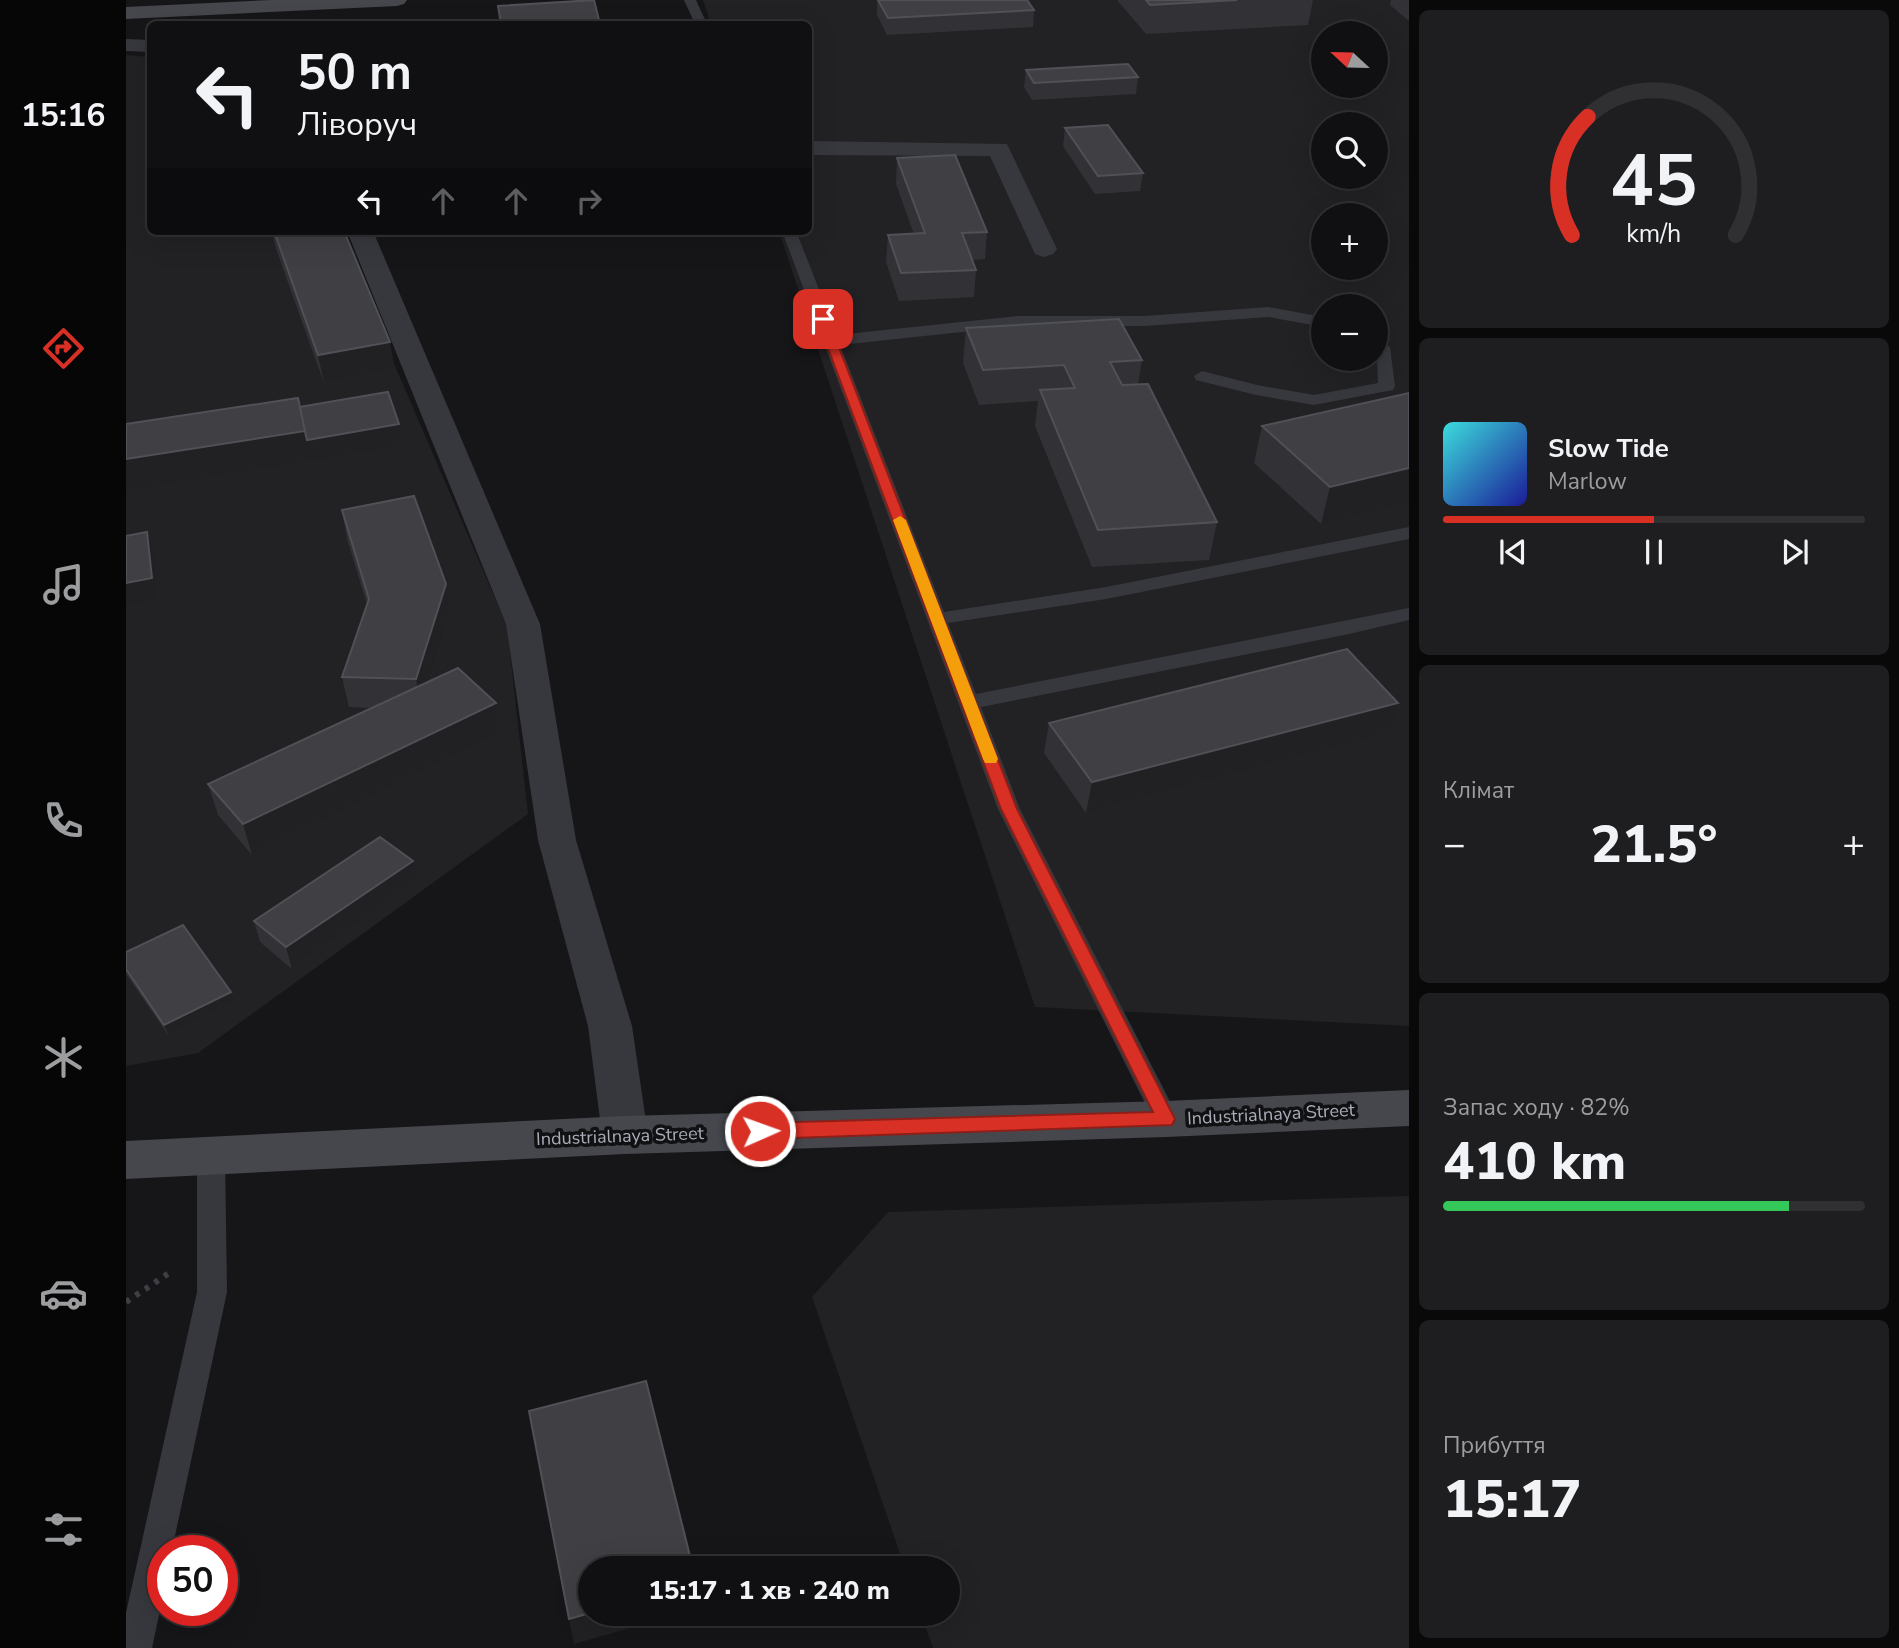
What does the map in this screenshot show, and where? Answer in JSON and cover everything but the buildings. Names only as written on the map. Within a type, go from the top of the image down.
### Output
[{"type":"main road","points":[[126,13],[397,0]]},
{"type":"main road","name":"Industrialnaya Street","points":[[126,1160],[625,1135],[1166,1119],[1409,1108]]},
{"type":"street","points":[[126,45],[147,46]]},
{"type":"street","points":[[812,148],[999,149],[1044,249]]},
{"type":"street","points":[[362,235],[523,624],[556,839],[610,1026],[625,1135]]},
{"type":"lane","points":[[690,0],[700,21]]},
{"type":"lane","points":[[791,235],[1009,809],[1166,1119]]},
{"type":"lane","points":[[831,341],[1019,321],[1145,321],[1268,312],[1311,321]]},
{"type":"lane","points":[[1202,376],[1256,390],[1314,400],[1387,386],[1385,371]]},
{"type":"lane","points":[[938,619],[1106,593],[1409,533]]},
{"type":"lane","points":[[969,702],[1409,614]]},
{"type":"lane","points":[[135,1648],[212,1292],[211,1157]]},
{"type":"shaded area","points":[[703,0],[1409,0],[1409,1026],[1035,1007],[780,235],[812,235],[812,21],[710,21]]},
{"type":"shaded area","points":[[126,55],[147,57],[147,235],[339,235],[507,626],[528,814],[198,1053],[126,1066]]},
{"type":"shaded area","points":[[1409,1196],[1409,1648],[933,1648],[925,1626],[960,1626],[960,1556],[901,1556],[812,1297],[888,1212]]},
{"type":"slow traffic","points":[[900,520],[991,759]]},
{"type":"route","points":[[760,1131],[1166,1119],[1009,809],[823,319]]}]
